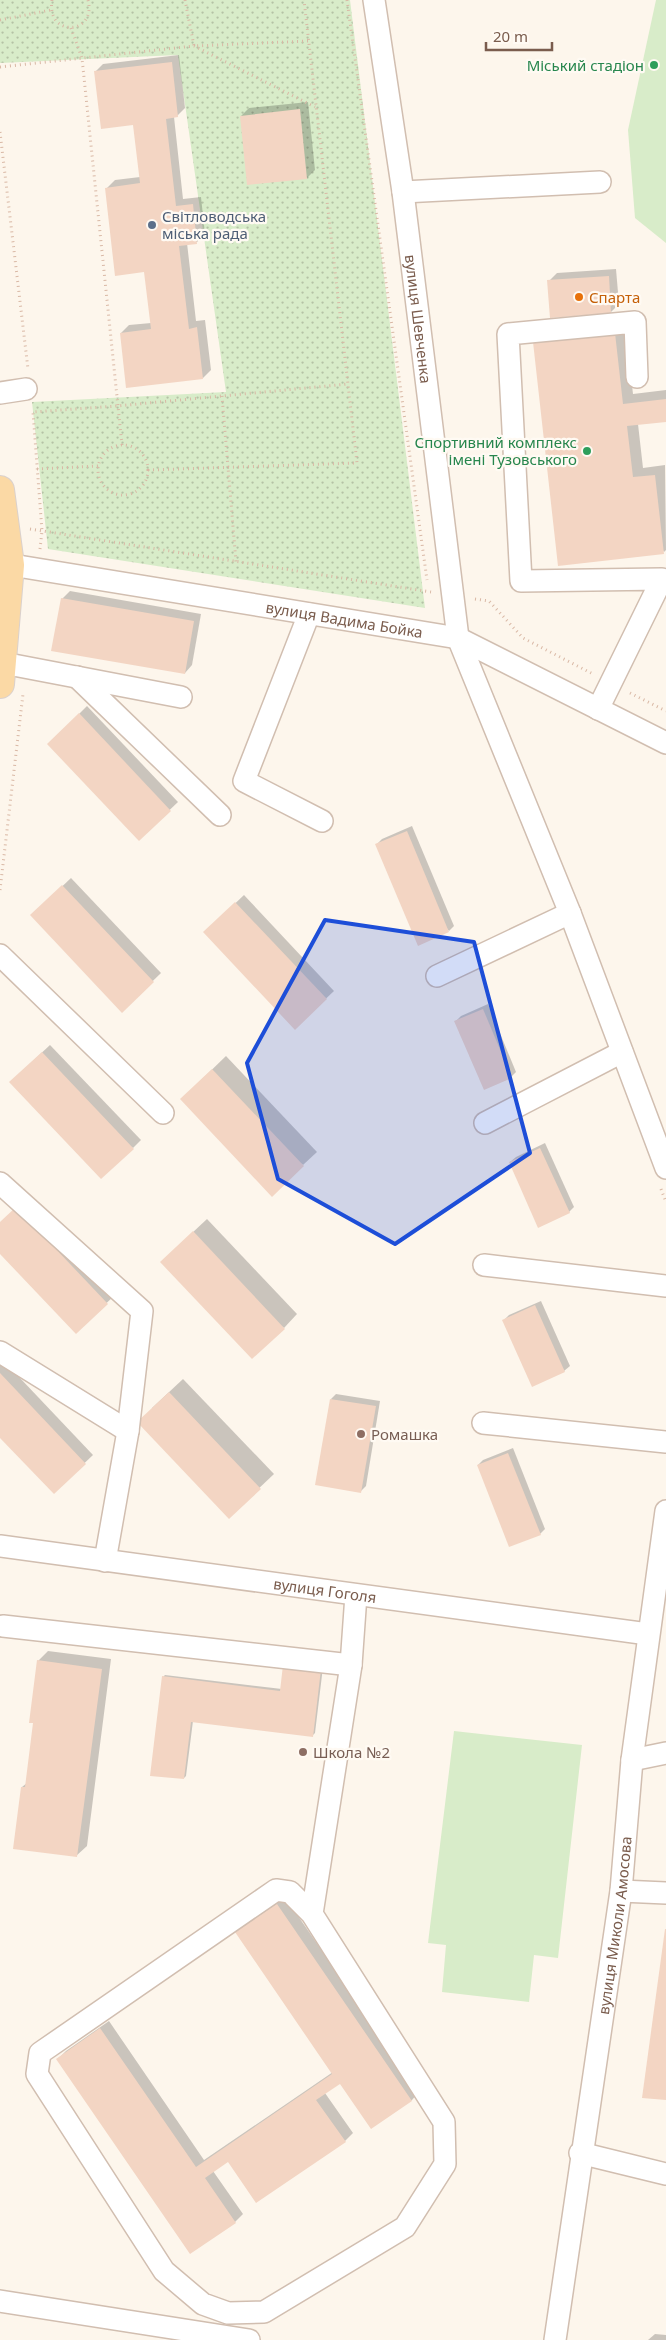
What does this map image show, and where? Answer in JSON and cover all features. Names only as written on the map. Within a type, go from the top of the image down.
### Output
[{"type":"main road","points":[[0,490],[4,524],[5,564],[1,674]]},
{"type":"street","name":"вулиця Шевченка","points":[[374,0],[403,192],[458,638],[570,913],[666,1168]]},
{"type":"street","points":[[403,192],[600,182]]},
{"type":"street","points":[[598,709],[662,579],[521,581],[508,334],[635,322],[637,377]]},
{"type":"street","points":[[0,392],[29,391]]},
{"type":"street","name":"вулиця Вадима Бойка","points":[[5,564],[458,638],[666,743]]},
{"type":"street","points":[[308,614],[244,781],[322,821]]},
{"type":"street","points":[[1,674],[77,677],[181,697]]},
{"type":"street","points":[[77,677],[220,816]]},
{"type":"street","points":[[437,976],[570,913]]},
{"type":"street","points":[[0,955],[163,1113]]},
{"type":"street","points":[[485,1124],[622,1052]]},
{"type":"street","points":[[0,1183],[142,1311],[128,1431],[105,1561]]},
{"type":"street","points":[[484,1265],[666,1286]]},
{"type":"street","points":[[0,1352],[128,1431]]},
{"type":"street","points":[[483,1423],[666,1442]]},
{"type":"street","name":"вулиця Миколи Амосова","points":[[555,2340],[580,2153],[620,1891],[632,1760],[666,1511]]},
{"type":"street","name":"вулиця Гоголя","points":[[0,1546],[648,1634]]},
{"type":"street","points":[[312,1914],[290,1892],[276,1890],[40,2053],[37,2074],[164,2271],[203,2304],[228,2312],[264,2312],[405,2227],[445,2164],[444,2122],[312,1914],[351,1665],[356,1595]]},
{"type":"street","points":[[3,1626],[351,1665]]},
{"type":"street","points":[[632,1760],[666,1753]]},
{"type":"street","points":[[620,1891],[666,1893]]},
{"type":"street","points":[[580,2153],[666,2174]]},
{"type":"street","points":[[0,2301],[249,2340]]},
{"type":"street","points":[[126,2321],[139,2340]]},
{"type":"path","points":[[52,0],[51,10],[54,20],[62,26],[71,28],[81,25],[88,18],[90,9],[88,0]]},
{"type":"path","points":[[185,0],[194,46]]},
{"type":"path","points":[[148,470],[357,463],[304,0]]},
{"type":"path","points":[[0,20],[51,10]]},
{"type":"path","points":[[71,28],[82,58],[122,445]]},
{"type":"path","points":[[0,67],[194,46],[308,41]]},
{"type":"path","points":[[194,46],[316,107]]},
{"type":"path","points":[[0,132],[29,391],[33,412]]},
{"type":"path","points":[[118,406],[348,384]]},
{"type":"path","points":[[222,396],[236,562]]},
{"type":"path","points":[[126,444],[139,450],[147,461],[148,474],[142,487],[131,494],[118,495],[106,489],[99,479],[98,466],[103,454],[113,446],[122,445],[126,444]]},
{"type":"path","points":[[37,469],[98,466]]},
{"type":"path","points":[[4,524],[488,601],[523,638],[666,711]]},
{"type":"highlighted area","points":[[325,920],[474,942],[530,1153],[395,1244],[278,1179],[247,1063]]},
{"type":"green space","points":[[0,0],[350,0],[425,608],[48,549],[32,402],[226,392],[178,55],[0,63]]},
{"type":"green space","name":"Міський стадіон","points":[[656,0],[666,0],[666,243],[635,218],[628,130]]},
{"type":"green space","points":[[454,1731],[582,1745],[558,1958],[534,1955],[529,2002],[442,1992],[446,1945],[428,1943]]},
{"type":"building","name":"Світловодська міська рада","points":[[172,62],[178,117],[166,119],[176,206],[193,204],[197,244],[179,246],[189,329],[197,327],[203,379],[126,388],[120,333],[151,329],[144,272],[115,276],[105,188],[140,183],[133,125],[101,129],[94,71]]},
{"type":"building","points":[[300,109],[307,179],[247,185],[240,116]]},
{"type":"building","name":"Спарта","points":[[609,276],[611,313],[550,318],[547,280]]},
{"type":"building","name":"Спортивний комплекс імені Тузовського","points":[[615,333],[623,404],[666,399],[666,422],[627,426],[633,477],[655,475],[664,554],[558,566],[533,342]]},
{"type":"building","points":[[61,598],[194,621],[185,674],[51,651]]},
{"type":"building","points":[[79,713],[171,811],[139,841],[47,744]]},
{"type":"building","points":[[407,831],[449,932],[418,946],[375,844]]},
{"type":"building","points":[[62,885],[154,982],[122,1013],[30,915]]},
{"type":"building","points":[[235,902],[327,999],[295,1030],[203,932]]},
{"type":"building","points":[[483,1009],[512,1078],[484,1090],[454,1021]]},
{"type":"building","points":[[42,1052],[134,1149],[101,1179],[9,1082]]},
{"type":"building","points":[[212,1069],[304,1166],[272,1197],[180,1099]]},
{"type":"building","points":[[540,1148],[570,1213],[538,1228],[509,1162]]},
{"type":"building","points":[[16,1207],[108,1304],[76,1334],[0,1254],[0,1222]]},
{"type":"building","points":[[193,1231],[285,1329],[252,1359],[160,1262]]},
{"type":"building","points":[[535,1305],[565,1372],[532,1387],[502,1320]]},
{"type":"building","points":[[0,1373],[86,1464],[54,1494],[0,1438]]},
{"type":"building","points":[[169,1392],[261,1489],[229,1519],[137,1422]]},
{"type":"building","points":[[330,1399],[376,1406],[361,1493],[315,1485]]},
{"type":"building","points":[[508,1453],[541,1535],[509,1547],[477,1465]]},
{"type":"building","points":[[37,1660],[102,1669],[77,1857],[13,1849],[21,1787],[25,1787],[33,1723],[29,1723]]},
{"type":"building","points":[[283,1665],[321,1669],[313,1737],[191,1722],[184,1779],[150,1776],[162,1676],[280,1691]]},
{"type":"building","points":[[277,1904],[412,2101],[371,2129],[340,2084],[316,2100],[346,2142],[256,2203],[228,2162],[205,2178],[236,2223],[190,2254],[56,2059],[100,2028],[196,2167],[332,2074],[235,1932]]},
{"type":"building","points":[[666,1929],[666,2100],[642,2098]]},
{"type":"place","name":"Міський стадіон","points":[[654,65]]},
{"type":"place","name":"Світловодська міська рада","points":[[152,225]]},
{"type":"place","name":"Спарта","points":[[579,297]]},
{"type":"place","name":"Спортивний комплекс імені Тузовського","points":[[587,451]]},
{"type":"place","name":"Ромашка","points":[[361,1434]]},
{"type":"place","name":"Школа №2","points":[[303,1752]]}]
